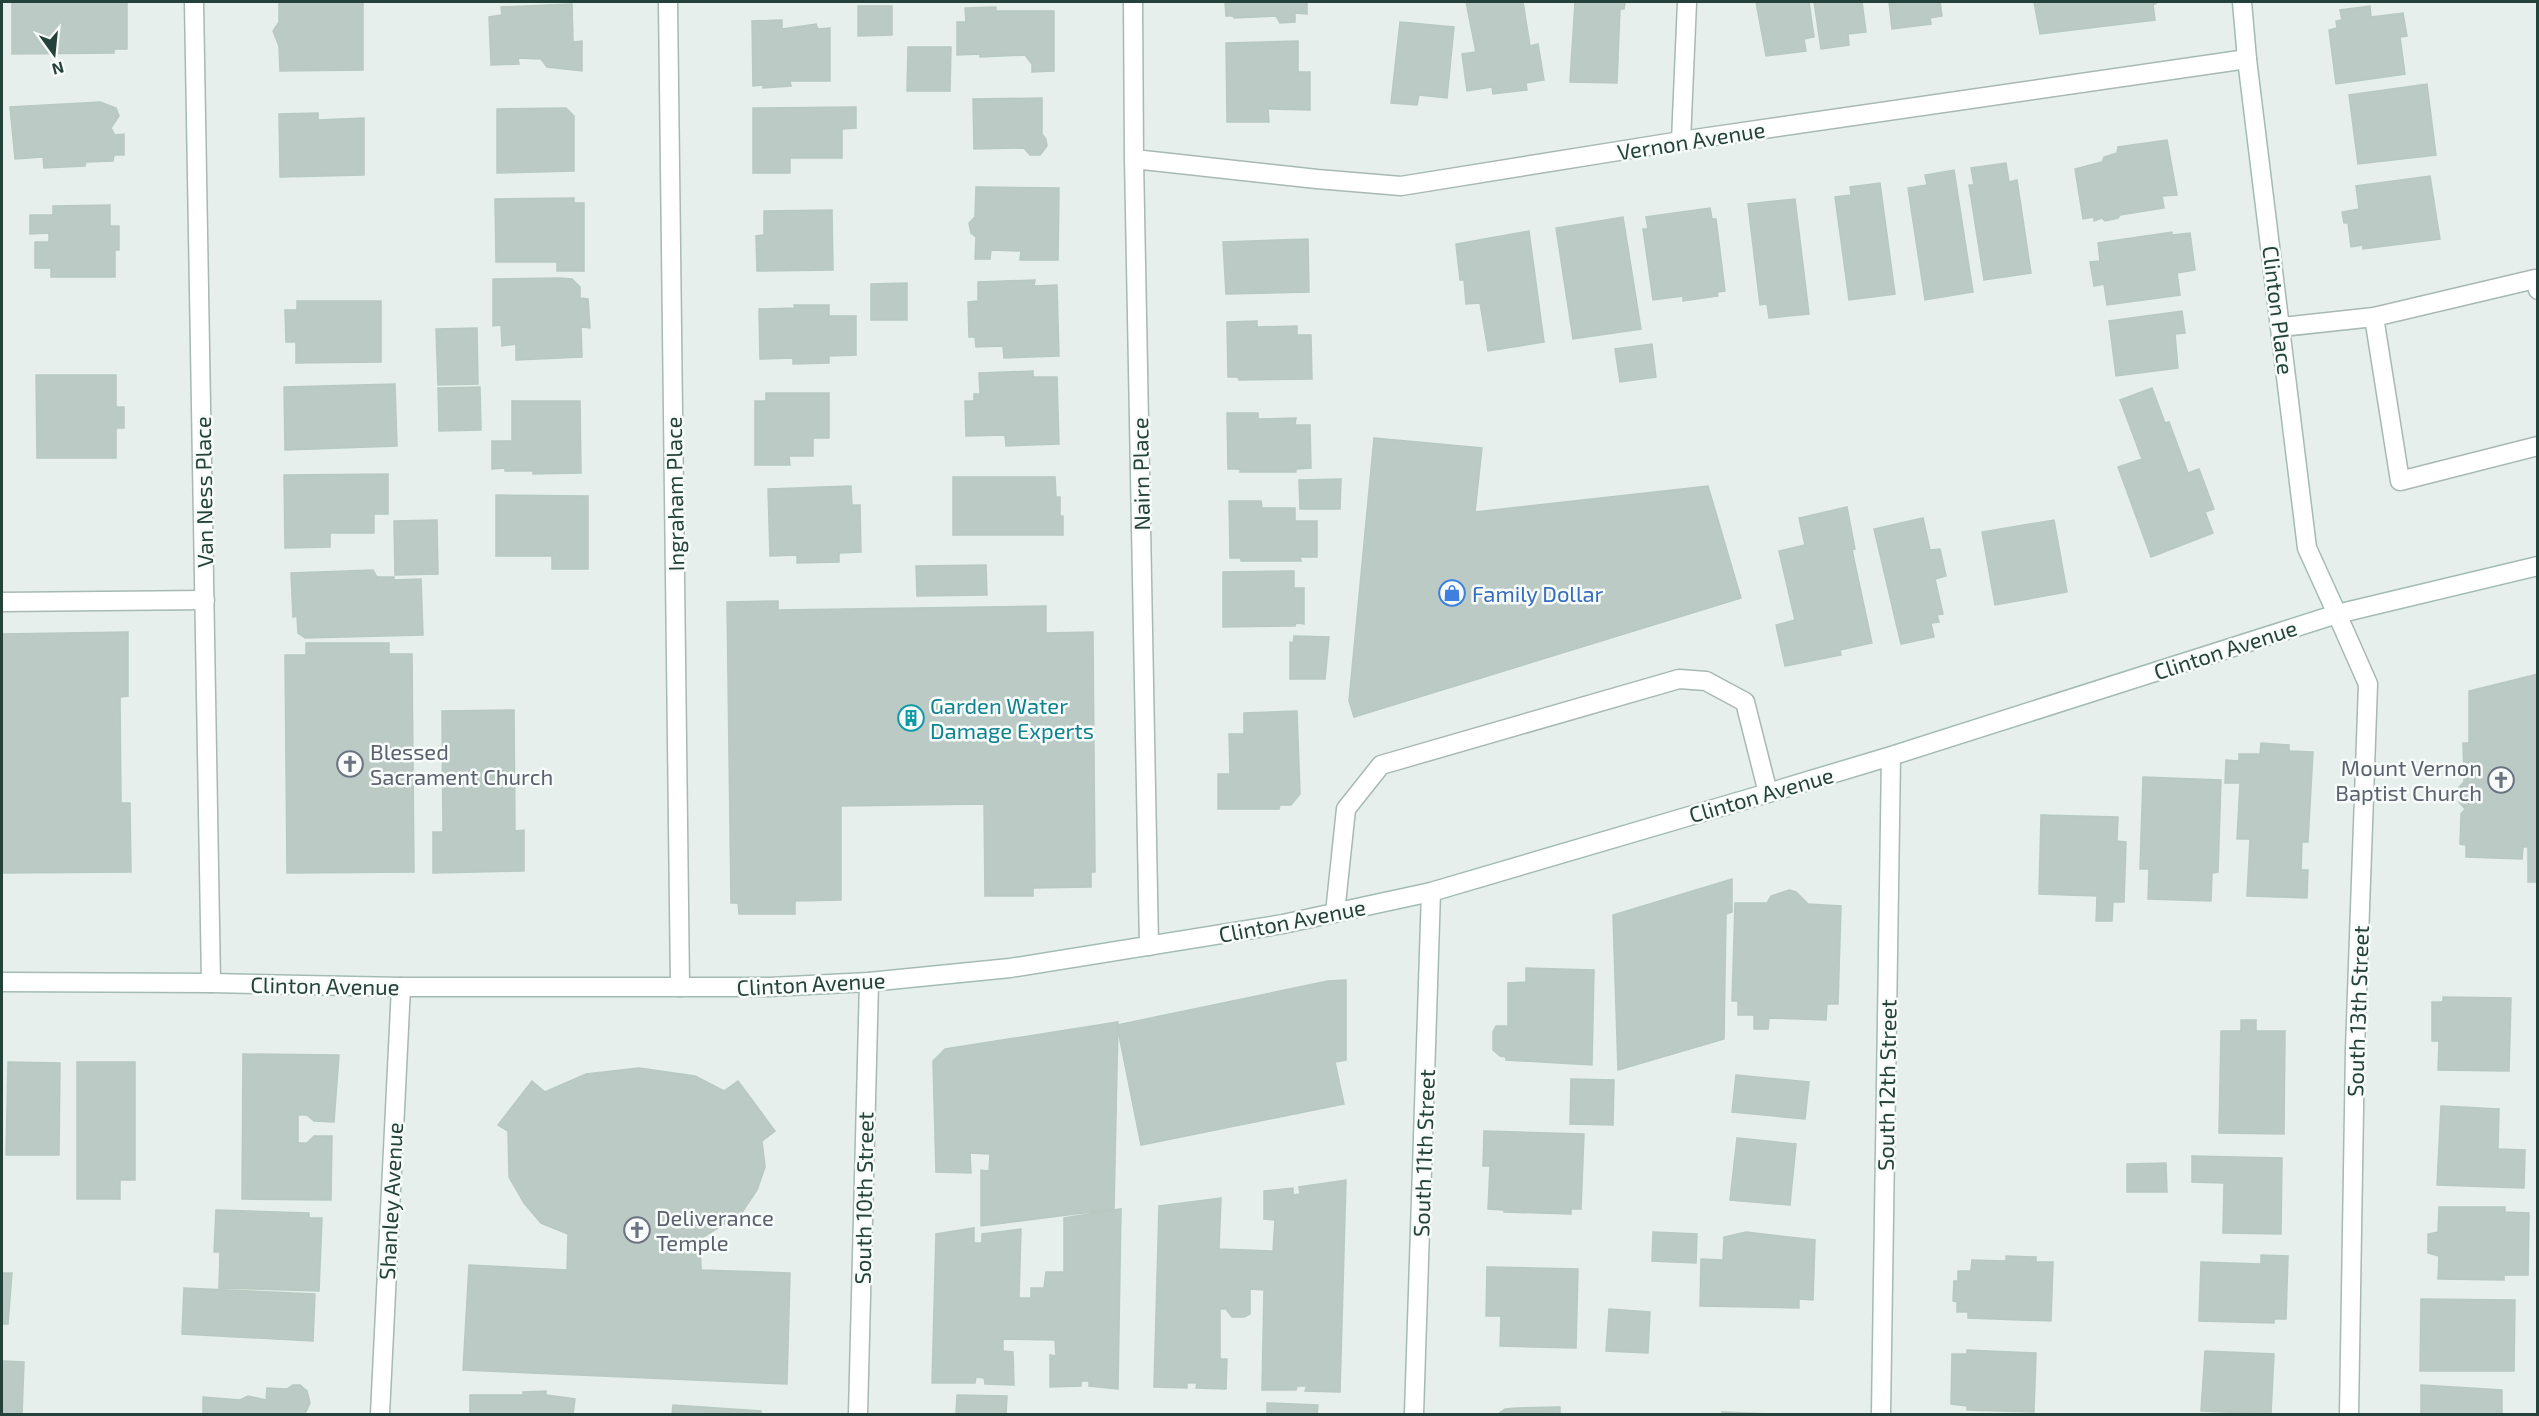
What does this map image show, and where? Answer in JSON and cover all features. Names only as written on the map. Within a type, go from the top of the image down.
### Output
[{"type":"street","name":"Van Ness Place","points":[[194,2],[211,983]]},
{"type":"street","name":"Ingraham Place","points":[[668,2],[680,987]]},
{"type":"street","name":"Nairn Place","points":[[1133,2],[1149,946]]},
{"type":"street","points":[[1681,141],[1687,2]]},
{"type":"street","name":"Clinton Place","points":[[2242,2],[2307,548],[2337,614]]},
{"type":"street","name":"Vernon Avenue","points":[[1134,159],[1401,186],[1681,141],[2247,59]]},
{"type":"street","points":[[2282,327],[2374,317],[2535,279],[2538,290]]},
{"type":"street","points":[[2374,317],[2400,481],[2538,446]]},
{"type":"street","name":"Clinton Avenue","points":[[2,982],[401,987],[770,987],[868,982],[1010,968],[1149,946],[1283,924],[1431,892],[1891,756],[2337,614],[2538,566]]},
{"type":"street","points":[[2,602],[205,600]]},
{"type":"street","name":"South 13th Street","points":[[2337,614],[2368,684],[2355,1049],[2349,1414]]},
{"type":"street","points":[[1335,913],[1346,809],[1381,765],[1678,679],[1706,681],[1745,702],[1767,793]]},
{"type":"street","name":"South 12th Street","points":[[1881,1414],[1891,756]]},
{"type":"street","name":"South 11th Street","points":[[1414,1414],[1431,892]]},
{"type":"street","name":"South 10th Street","points":[[858,1414],[868,982]]},
{"type":"street","name":"Shanley Avenue","points":[[380,1414],[401,987]]},
{"type":"building","points":[[12,2],[127,2],[127,49],[114,49],[114,53],[12,54]]},
{"type":"building","points":[[279,2],[363,2],[363,70],[280,71],[279,46],[273,31],[279,22]]},
{"type":"building","points":[[1225,2],[1307,2],[1307,14],[1295,13],[1295,22],[1280,23],[1276,16],[1234,18],[1226,16]]},
{"type":"building","points":[[1466,2],[1523,2],[1530,46],[1538,44],[1544,80],[1526,83],[1527,90],[1493,94],[1492,87],[1467,91],[1462,54],[1476,52]]},
{"type":"building","points":[[1575,2],[1625,2],[1624,9],[1620,9],[1617,83],[1570,82]]},
{"type":"building","points":[[1756,2],[1809,2],[1814,37],[1804,39],[1806,51],[1766,56]]},
{"type":"building","points":[[1814,2],[1862,2],[1866,32],[1848,34],[1849,45],[1821,49]]},
{"type":"building","points":[[1889,2],[1940,2],[1942,16],[1930,18],[1931,24],[1892,29]]},
{"type":"building","points":[[2034,2],[2158,2],[2153,5],[2155,20],[2040,34]]},
{"type":"building","points":[[572,4],[573,42],[582,41],[582,71],[547,67],[541,59],[518,58],[519,64],[491,65],[489,17],[502,15],[501,7]]},
{"type":"building","points":[[858,6],[892,6],[892,35],[858,36]]},
{"type":"building","points":[[2370,6],[2371,17],[2403,13],[2407,36],[2400,37],[2405,74],[2336,84],[2329,30],[2337,28],[2336,21],[2342,20],[2340,10]]},
{"type":"building","points":[[996,7],[996,11],[1054,11],[1054,71],[1032,72],[1032,64],[1025,55],[980,57],[980,54],[957,55],[957,22],[966,22],[965,8]]},
{"type":"building","points":[[782,20],[782,29],[816,24],[818,29],[830,28],[830,81],[790,81],[791,86],[763,88],[763,85],[753,86],[752,21]]},
{"type":"building","points":[[1400,22],[1454,27],[1447,98],[1419,95],[1417,105],[1391,103]]},
{"type":"building","points":[[1298,41],[1298,72],[1310,72],[1310,110],[1268,109],[1269,122],[1227,122],[1226,43]]},
{"type":"building","points":[[908,47],[951,47],[950,91],[907,91]]},
{"type":"building","points":[[2427,84],[2436,155],[2358,164],[2349,95]]},
{"type":"building","points":[[1042,98],[1042,134],[1047,146],[1040,155],[1030,155],[1024,148],[974,149],[973,99]]},
{"type":"building","points":[[100,102],[116,108],[119,116],[111,128],[115,135],[124,134],[124,155],[114,155],[113,161],[86,162],[85,166],[44,168],[43,157],[15,159],[10,107]]},
{"type":"building","points":[[856,107],[856,128],[842,129],[842,158],[790,158],[790,173],[753,173],[753,108]]},
{"type":"building","points":[[566,108],[574,116],[574,171],[497,173],[497,109]]},
{"type":"building","points":[[318,113],[318,120],[364,118],[364,175],[280,177],[279,114]]},
{"type":"building","points":[[2167,140],[2177,195],[2162,196],[2164,208],[2120,215],[2118,218],[2105,221],[2102,218],[2094,221],[2094,217],[2083,219],[2075,169],[2102,162],[2104,157],[2117,153],[2118,147]]},
{"type":"building","points":[[2006,163],[2009,182],[2017,180],[2031,273],[1984,280],[1969,185],[1974,185],[1971,168]]},
{"type":"building","points":[[1954,170],[1973,292],[1925,300],[1908,188],[1927,185],[1925,175]]},
{"type":"building","points":[[2430,176],[2440,239],[2363,249],[2363,245],[2351,247],[2348,223],[2344,223],[2342,212],[2359,209],[2356,186]]},
{"type":"building","points":[[1880,183],[1895,294],[1849,300],[1835,197],[1851,195],[1850,187]]},
{"type":"building","points":[[976,187],[1059,188],[1058,260],[1020,260],[1021,251],[991,250],[990,259],[975,259],[976,237],[971,233],[969,223],[975,217]]},
{"type":"building","points":[[574,198],[574,203],[584,203],[584,271],[557,271],[557,262],[496,262],[495,199]]},
{"type":"building","points":[[1795,199],[1809,314],[1769,318],[1767,304],[1760,305],[1748,204]]},
{"type":"building","points":[[110,205],[110,226],[119,226],[119,250],[115,250],[115,277],[51,277],[51,268],[35,268],[35,242],[49,242],[49,233],[30,234],[30,215],[53,215],[53,206]]},
{"type":"building","points":[[1710,208],[1712,219],[1716,219],[1725,291],[1717,292],[1718,296],[1683,301],[1683,296],[1653,300],[1643,229],[1648,229],[1646,217]]},
{"type":"building","points":[[832,210],[833,270],[757,271],[756,236],[764,235],[764,211]]},
{"type":"building","points":[[1623,217],[1641,329],[1573,339],[1556,228]]},
{"type":"building","points":[[1529,231],[1544,342],[1488,351],[1480,303],[1466,304],[1464,280],[1460,280],[1456,244]]},
{"type":"building","points":[[2172,232],[2172,235],[2190,233],[2195,270],[2177,273],[2180,295],[2107,305],[2104,284],[2094,286],[2090,262],[2100,261],[2098,243]]},
{"type":"building","points":[[1308,239],[1309,292],[1226,294],[1223,242]]},
{"type":"building","points":[[493,279],[572,279],[580,287],[580,298],[588,299],[590,328],[581,327],[582,357],[516,360],[516,344],[502,346],[501,325],[493,326]]},
{"type":"building","points":[[1035,280],[1034,286],[1057,285],[1059,356],[1004,358],[1003,346],[976,347],[975,337],[969,337],[968,302],[978,301],[978,282]]},
{"type":"building","points":[[907,283],[907,320],[871,320],[871,284]]},
{"type":"building","points":[[297,301],[381,301],[381,362],[296,363],[296,342],[286,342],[285,310],[297,310]]},
{"type":"building","points":[[794,305],[829,305],[829,316],[856,316],[856,355],[829,356],[829,363],[793,364],[793,358],[760,359],[759,309],[795,308]]},
{"type":"building","points":[[2182,311],[2185,333],[2175,334],[2178,368],[2116,376],[2109,321]]},
{"type":"building","points":[[1257,321],[1257,327],[1297,326],[1297,335],[1311,335],[1312,379],[1239,380],[1238,377],[1228,377],[1227,322]]},
{"type":"building","points":[[477,328],[478,384],[438,385],[436,329]]},
{"type":"building","points":[[1652,344],[1656,377],[1620,382],[1615,349]]},
{"type":"building","points":[[1033,371],[1033,377],[1057,377],[1059,444],[1006,446],[1005,435],[966,436],[965,401],[974,401],[974,394],[980,394],[979,373]]},
{"type":"building","points":[[36,375],[116,375],[116,407],[124,407],[124,428],[116,428],[116,458],[37,458]]},
{"type":"building","points":[[395,384],[397,446],[285,450],[284,387]]},
{"type":"building","points":[[480,387],[481,430],[439,431],[438,388]]},
{"type":"building","points":[[2152,388],[2165,423],[2169,422],[2188,473],[2199,469],[2214,509],[2205,512],[2213,533],[2151,557],[2118,467],[2142,459],[2120,400]]},
{"type":"building","points":[[766,393],[829,393],[829,438],[813,438],[813,456],[789,456],[790,465],[755,465],[755,401],[766,401]]},
{"type":"building","points":[[512,401],[580,401],[581,473],[533,474],[533,471],[492,469],[492,441],[512,441]]},
{"type":"building","points":[[1227,413],[1258,413],[1258,419],[1296,418],[1295,425],[1310,425],[1311,468],[1296,469],[1296,472],[1240,472],[1240,469],[1228,469]]},
{"type":"building","points":[[1374,438],[1482,448],[1475,512],[1708,486],[1741,598],[1354,717],[1349,701]]},
{"type":"building","points":[[388,474],[388,514],[374,514],[374,533],[330,533],[330,547],[285,548],[284,475]]},
{"type":"building","points":[[953,477],[1055,477],[1056,497],[1060,497],[1060,516],[1063,516],[1063,535],[953,535]]},
{"type":"building","points":[[1341,479],[1340,509],[1300,509],[1299,480]]},
{"type":"building","points":[[851,486],[852,505],[860,505],[861,552],[839,553],[839,562],[797,563],[797,555],[770,556],[768,489]]},
{"type":"building","points":[[496,495],[588,496],[588,569],[552,569],[552,556],[496,556]]},
{"type":"building","points":[[1229,501],[1261,501],[1262,508],[1295,508],[1295,521],[1317,521],[1317,557],[1300,557],[1301,561],[1241,561],[1241,558],[1230,558]]},
{"type":"building","points":[[1847,507],[1855,549],[1852,550],[1872,643],[1840,650],[1841,655],[1785,666],[1776,625],[1795,620],[1779,551],[1805,545],[1799,518]]},
{"type":"building","points":[[1923,518],[1930,550],[1940,549],[1946,576],[1935,579],[1943,614],[1937,615],[1939,622],[1931,623],[1934,637],[1901,644],[1874,529]]},
{"type":"building","points":[[437,520],[438,574],[395,575],[394,521]]},
{"type":"building","points":[[2054,520],[2067,592],[1995,605],[1982,532]]},
{"type":"building","points":[[986,565],[987,595],[917,596],[916,566]]},
{"type":"building","points":[[373,570],[377,577],[394,577],[394,580],[421,579],[423,635],[305,638],[298,633],[297,616],[293,617],[291,573]]},
{"type":"building","points":[[1294,571],[1294,588],[1304,588],[1304,624],[1223,627],[1223,572]]},
{"type":"building","name":"Garden Water Damage Experts","points":[[778,601],[778,610],[1046,606],[1046,633],[1093,632],[1095,872],[1091,872],[1091,887],[1033,888],[1033,896],[985,896],[984,804],[841,806],[841,900],[795,901],[795,914],[739,914],[738,903],[731,903],[727,602]]},
{"type":"building","points":[[128,632],[128,696],[120,697],[121,803],[130,803],[131,872],[2,873],[2,634]]},
{"type":"building","points":[[1294,636],[1329,637],[1325,679],[1290,679],[1290,642],[1293,643]]},
{"type":"building","name":"Blessed Sacrament Church","points":[[306,643],[389,643],[389,654],[412,654],[414,872],[287,873],[285,655],[306,655]]},
{"type":"building","name":"Mount Vernon Baptist Church","points":[[2538,674],[2538,882],[2528,882],[2528,847],[2523,847],[2522,859],[2466,857],[2466,845],[2460,844],[2461,814],[2465,809],[2459,802],[2458,788],[2464,782],[2463,743],[2469,743],[2469,691]]},
{"type":"building","points":[[514,710],[515,831],[524,830],[524,871],[433,873],[433,832],[443,832],[442,711]]},
{"type":"building","points":[[1297,711],[1300,794],[1291,805],[1280,805],[1279,809],[1218,809],[1218,774],[1230,774],[1229,734],[1244,734],[1244,713]]},
{"type":"building","points":[[2261,743],[2289,745],[2289,751],[2313,752],[2308,842],[2302,842],[2301,870],[2308,870],[2307,898],[2247,896],[2250,839],[2237,839],[2240,783],[2225,783],[2226,760],[2239,761],[2239,754],[2260,754]]},
{"type":"building","points":[[2143,777],[2221,780],[2218,872],[2212,873],[2211,901],[2148,899],[2149,869],[2140,869]]},
{"type":"building","points":[[2041,815],[2118,817],[2117,841],[2126,842],[2124,902],[2113,902],[2112,921],[2096,921],[2097,896],[2039,894]]},
{"type":"building","points":[[1732,879],[1732,912],[1726,914],[1724,1039],[1618,1070],[1613,915]]},
{"type":"building","points":[[1789,890],[1796,892],[1808,904],[1841,906],[1838,1004],[1827,1004],[1826,1020],[1769,1018],[1768,1029],[1754,1029],[1754,1015],[1738,1015],[1738,1001],[1732,1001],[1735,903],[1767,903],[1771,896]]},
{"type":"building","points":[[1526,968],[1594,970],[1592,1065],[1506,1060],[1506,1057],[1500,1056],[1493,1050],[1493,1032],[1496,1026],[1508,1026],[1508,983],[1526,982]]},
{"type":"building","points":[[1346,980],[1346,1060],[1335,1062],[1344,1104],[1141,1145],[1117,1025],[1328,981]]},
{"type":"building","points":[[2443,997],[2511,998],[2509,1071],[2438,1070],[2439,1041],[2432,1041],[2432,1002],[2443,1002]]},
{"type":"building","points":[[2241,1020],[2256,1020],[2256,1031],[2285,1031],[2284,1134],[2219,1133],[2221,1031],[2241,1031]]},
{"type":"building","points":[[1118,1022],[1114,1209],[981,1226],[981,1170],[989,1171],[990,1154],[970,1153],[971,1173],[936,1172],[933,1061],[945,1049]]},
{"type":"building","points":[[243,1054],[339,1055],[334,1122],[314,1121],[307,1115],[298,1115],[298,1143],[307,1143],[314,1136],[332,1136],[331,1200],[242,1199]]},
{"type":"building","points":[[8,1062],[60,1063],[59,1155],[6,1155]]},
{"type":"building","points":[[77,1062],[135,1062],[135,1180],[120,1180],[120,1199],[77,1199]]},
{"type":"building","name":"Deliverance Temple","points":[[639,1068],[695,1076],[724,1091],[738,1081],[775,1131],[762,1141],[765,1167],[757,1190],[741,1214],[700,1239],[701,1270],[790,1273],[787,1384],[463,1370],[469,1265],[567,1270],[568,1234],[541,1223],[524,1203],[509,1177],[508,1131],[498,1125],[532,1081],[545,1092],[586,1074]]},
{"type":"building","points":[[1736,1075],[1809,1082],[1805,1119],[1732,1112]]},
{"type":"building","points":[[1571,1079],[1614,1080],[1613,1125],[1570,1124]]},
{"type":"building","points":[[2441,1106],[2499,1109],[2498,1149],[2525,1150],[2524,1188],[2437,1185]]},
{"type":"building","points":[[1484,1131],[1584,1134],[1581,1209],[1571,1209],[1571,1214],[1504,1212],[1504,1210],[1488,1209],[1490,1166],[1483,1166]]},
{"type":"building","points":[[1737,1138],[1796,1144],[1790,1205],[1730,1200]]},
{"type":"building","points":[[2192,1156],[2282,1158],[2281,1234],[2223,1233],[2224,1183],[2192,1182]]},
{"type":"building","points":[[2166,1163],[2167,1192],[2127,1192],[2127,1164]]},
{"type":"building","points":[[1346,1180],[1340,1392],[1305,1391],[1307,1386],[1297,1386],[1296,1390],[1262,1390],[1264,1290],[1250,1289],[1250,1314],[1244,1317],[1232,1317],[1226,1309],[1220,1309],[1220,1359],[1227,1359],[1226,1389],[1196,1388],[1197,1383],[1187,1383],[1187,1388],[1154,1387],[1159,1206],[1221,1198],[1219,1249],[1273,1251],[1275,1220],[1264,1219],[1264,1191],[1293,1188],[1293,1195],[1300,1194],[1299,1187]]},
{"type":"building","points":[[2439,1207],[2505,1207],[2505,1212],[2529,1213],[2528,1275],[2504,1275],[2504,1280],[2438,1279],[2439,1256],[2428,1253],[2428,1234],[2438,1232]]},
{"type":"building","points":[[1121,1209],[1118,1389],[1089,1386],[1089,1381],[1081,1381],[1081,1386],[1050,1387],[1050,1355],[1056,1356],[1055,1340],[1003,1339],[1003,1351],[1013,1352],[1014,1385],[985,1384],[984,1378],[976,1377],[975,1383],[932,1383],[936,1234],[974,1228],[974,1243],[982,1243],[982,1234],[1021,1229],[1019,1298],[1031,1298],[1031,1288],[1044,1288],[1046,1272],[1064,1272],[1064,1218]]},
{"type":"building","points":[[216,1210],[309,1213],[309,1218],[322,1218],[319,1291],[219,1288],[220,1252],[214,1252]]},
{"type":"building","points":[[1653,1232],[1697,1234],[1696,1263],[1652,1261]]},
{"type":"building","points":[[1746,1232],[1815,1240],[1813,1300],[1799,1299],[1799,1308],[1700,1306],[1701,1259],[1723,1260],[1724,1237]]},
{"type":"building","points":[[2261,1255],[2288,1256],[2286,1319],[2274,1319],[2274,1323],[2199,1321],[2201,1262],[2261,1264]]},
{"type":"building","points":[[2006,1256],[2036,1257],[2036,1262],[2053,1262],[2051,1321],[1968,1318],[1968,1312],[1957,1312],[1957,1302],[1953,1301],[1954,1281],[1958,1281],[1958,1271],[1971,1271],[1972,1260],[2006,1261]]},
{"type":"building","points":[[1487,1267],[1578,1269],[1576,1348],[1500,1346],[1501,1316],[1486,1316]]},
{"type":"building","points":[[2,1273],[12,1273],[8,1324],[2,1324]]},
{"type":"building","points":[[184,1288],[315,1294],[313,1341],[182,1334]]},
{"type":"building","points":[[2421,1299],[2515,1300],[2514,1371],[2420,1371]]},
{"type":"building","points":[[1609,1309],[1650,1312],[1648,1353],[1606,1351]]},
{"type":"building","points":[[1967,1350],[2036,1353],[2034,1412],[1967,1410],[1967,1406],[1951,1404],[1952,1354],[1967,1354]]},
{"type":"building","points":[[2205,1351],[2274,1354],[2271,1414],[2201,1411]]},
{"type":"building","points":[[2,1361],[24,1362],[22,1414],[2,1414]]},
{"type":"building","points":[[293,1385],[300,1385],[307,1391],[310,1403],[305,1414],[203,1414],[203,1397],[240,1400],[248,1396],[266,1400],[267,1388],[287,1389]]},
{"type":"building","points":[[2421,1385],[2502,1390],[2502,1414],[2421,1414]]},
{"type":"building","points":[[546,1391],[546,1395],[575,1399],[573,1414],[470,1414],[470,1395],[523,1395],[523,1392]]},
{"type":"building","points":[[957,1395],[1007,1396],[1006,1414],[956,1414]]},
{"type":"building","points":[[1267,1403],[1318,1405],[1317,1414],[1267,1414]]},
{"type":"building","points":[[673,1405],[761,1411],[761,1414],[672,1414]]},
{"type":"building","points":[[1560,1407],[1560,1414],[1498,1414],[1505,1409]]},
{"type":"building","points":[[1722,1412],[1773,1414],[1722,1414]]},
{"type":"place","name":"Family Dollar","points":[[1452,593]]},
{"type":"place","name":"Garden Water Damage Experts","points":[[911,718]]},
{"type":"place","name":"Blessed Sacrament Church","points":[[350,764]]},
{"type":"place","name":"Mount Vernon Baptist Church","points":[[2501,780]]},
{"type":"place","name":"Deliverance Temple","points":[[637,1230]]}]
